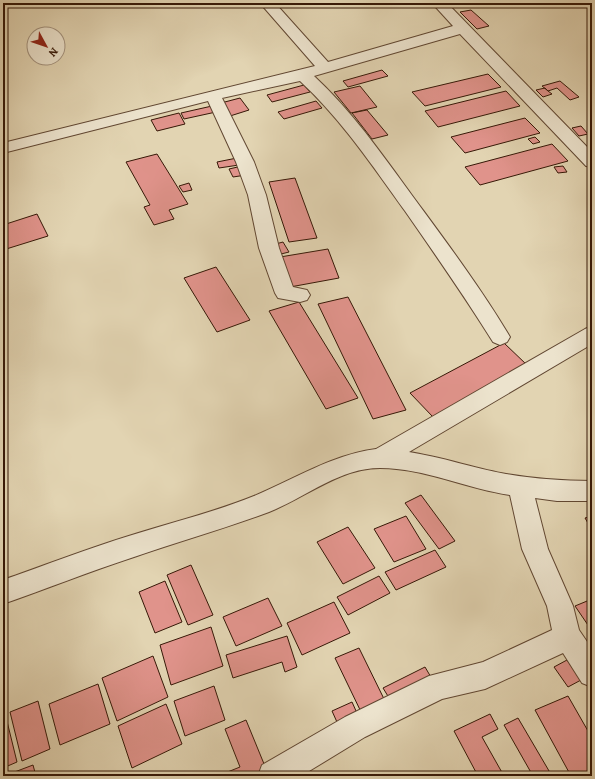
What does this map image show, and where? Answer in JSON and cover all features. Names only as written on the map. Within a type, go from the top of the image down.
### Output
[{"type":"street","points":[[267,3],[325,68]]},
{"type":"street","points":[[439,3],[592,162]]},
{"type":"street","points":[[3,148],[212,96],[288,79],[464,28]]},
{"type":"street","points":[[302,74],[338,109],[376,158],[470,288],[500,337]]},
{"type":"street","points":[[212,96],[245,162],[257,195],[269,248],[285,293],[300,295]]},
{"type":"street","points":[[380,458],[592,334]]},
{"type":"street","points":[[3,592],[132,546],[190,529],[262,504],[336,468],[358,461],[380,458],[425,464],[505,484],[557,491],[592,491]]},
{"type":"street","points":[[519,486],[528,514],[535,549],[560,606],[567,635],[592,673]]},
{"type":"street","points":[[272,776],[354,727],[439,686],[485,675],[558,642],[567,635]]},
{"type":"building","points":[[471,10],[489,26],[477,29],[460,12]]},
{"type":"building","points":[[382,70],[388,76],[348,87],[343,81]]},
{"type":"building","points":[[488,74],[501,87],[425,106],[412,92]]},
{"type":"building","points":[[560,81],[579,97],[570,100],[557,88],[548,91],[542,86]]},
{"type":"building","points":[[304,85],[310,92],[272,102],[267,95]]},
{"type":"building","points":[[360,86],[377,107],[351,113],[334,92]]},
{"type":"building","points":[[545,88],[552,94],[543,97],[536,90]]},
{"type":"building","points":[[506,91],[520,106],[438,127],[425,111]]},
{"type":"building","points":[[240,98],[249,110],[230,116],[221,103]]},
{"type":"building","points":[[316,101],[322,108],[284,119],[278,112]]},
{"type":"building","points":[[212,106],[216,112],[184,119],[181,113]]},
{"type":"building","points":[[367,110],[388,135],[372,139],[352,113]]},
{"type":"building","points":[[179,113],[185,124],[157,131],[151,120]]},
{"type":"building","points":[[525,118],[540,133],[465,153],[451,137]]},
{"type":"building","points":[[581,126],[588,134],[579,136],[572,128]]},
{"type":"building","points":[[535,137],[540,142],[533,144],[528,139]]},
{"type":"building","points":[[552,144],[568,161],[480,185],[465,167]]},
{"type":"building","points":[[157,154],[188,204],[169,210],[174,219],[154,225],[144,207],[150,205],[126,162]]},
{"type":"building","points":[[237,158],[239,165],[219,168],[217,162]]},
{"type":"building","points":[[242,166],[246,175],[233,177],[229,169]]},
{"type":"building","points":[[563,166],[567,172],[558,173],[554,167]]},
{"type":"building","points":[[295,178],[317,238],[289,242],[269,182]]},
{"type":"building","points":[[189,183],[192,190],[183,192],[179,186]]},
{"type":"building","points":[[37,214],[48,236],[3,250],[3,225]]},
{"type":"building","points":[[283,242],[289,252],[277,255],[272,245]]},
{"type":"building","points":[[328,249],[339,278],[290,287],[280,257]]},
{"type":"building","points":[[216,267],[250,320],[217,332],[184,278]]},
{"type":"building","points":[[348,297],[406,410],[373,419],[318,304]]},
{"type":"building","points":[[299,302],[358,398],[326,409],[269,311]]},
{"type":"building","points":[[504,343],[527,365],[433,417],[410,393]]},
{"type":"building","points":[[421,495],[455,541],[439,549],[405,503]]},
{"type":"building","points":[[406,516],[426,549],[394,562],[374,529]]},
{"type":"building","points":[[592,516],[592,530],[585,518]]},
{"type":"building","points":[[348,527],[375,568],[343,584],[317,542]]},
{"type":"building","points":[[435,550],[446,567],[396,590],[385,572]]},
{"type":"building","points":[[191,565],[213,615],[188,625],[167,575]]},
{"type":"building","points":[[379,576],[390,593],[348,615],[337,597]]},
{"type":"building","points":[[165,581],[182,622],[155,633],[139,592]]},
{"type":"building","points":[[268,598],[282,626],[236,646],[223,617]]},
{"type":"building","points":[[592,599],[592,631],[575,606]]},
{"type":"building","points":[[334,602],[350,633],[302,655],[287,623]]},
{"type":"building","points":[[211,627],[223,666],[171,685],[160,645]]},
{"type":"building","points":[[287,636],[297,667],[285,672],[282,662],[233,678],[226,655]]},
{"type":"building","points":[[359,648],[387,705],[363,716],[335,658]]},
{"type":"building","points":[[153,656],[168,697],[117,721],[102,678]]},
{"type":"building","points":[[567,660],[581,680],[568,687],[554,667]]},
{"type":"building","points":[[425,667],[435,684],[394,706],[383,688]]},
{"type":"building","points":[[98,684],[110,724],[60,745],[49,704]]},
{"type":"building","points":[[214,686],[225,720],[185,736],[174,701]]},
{"type":"building","points":[[568,696],[592,738],[592,776],[571,776],[535,710]]},
{"type":"building","points":[[38,701],[50,749],[22,761],[10,712]]},
{"type":"building","points":[[352,702],[361,722],[341,731],[332,711]]},
{"type":"building","points":[[166,704],[182,744],[132,768],[118,726]]},
{"type":"building","points":[[4,709],[17,762],[3,768],[3,710]]},
{"type":"building","points":[[490,714],[498,729],[482,737],[504,776],[478,776],[454,731]]},
{"type":"building","points":[[518,718],[552,776],[533,776],[504,725]]},
{"type":"building","points":[[246,720],[269,776],[226,776],[225,773],[240,767],[225,729]]},
{"type":"building","points":[[33,765],[36,776],[4,776]]}]
